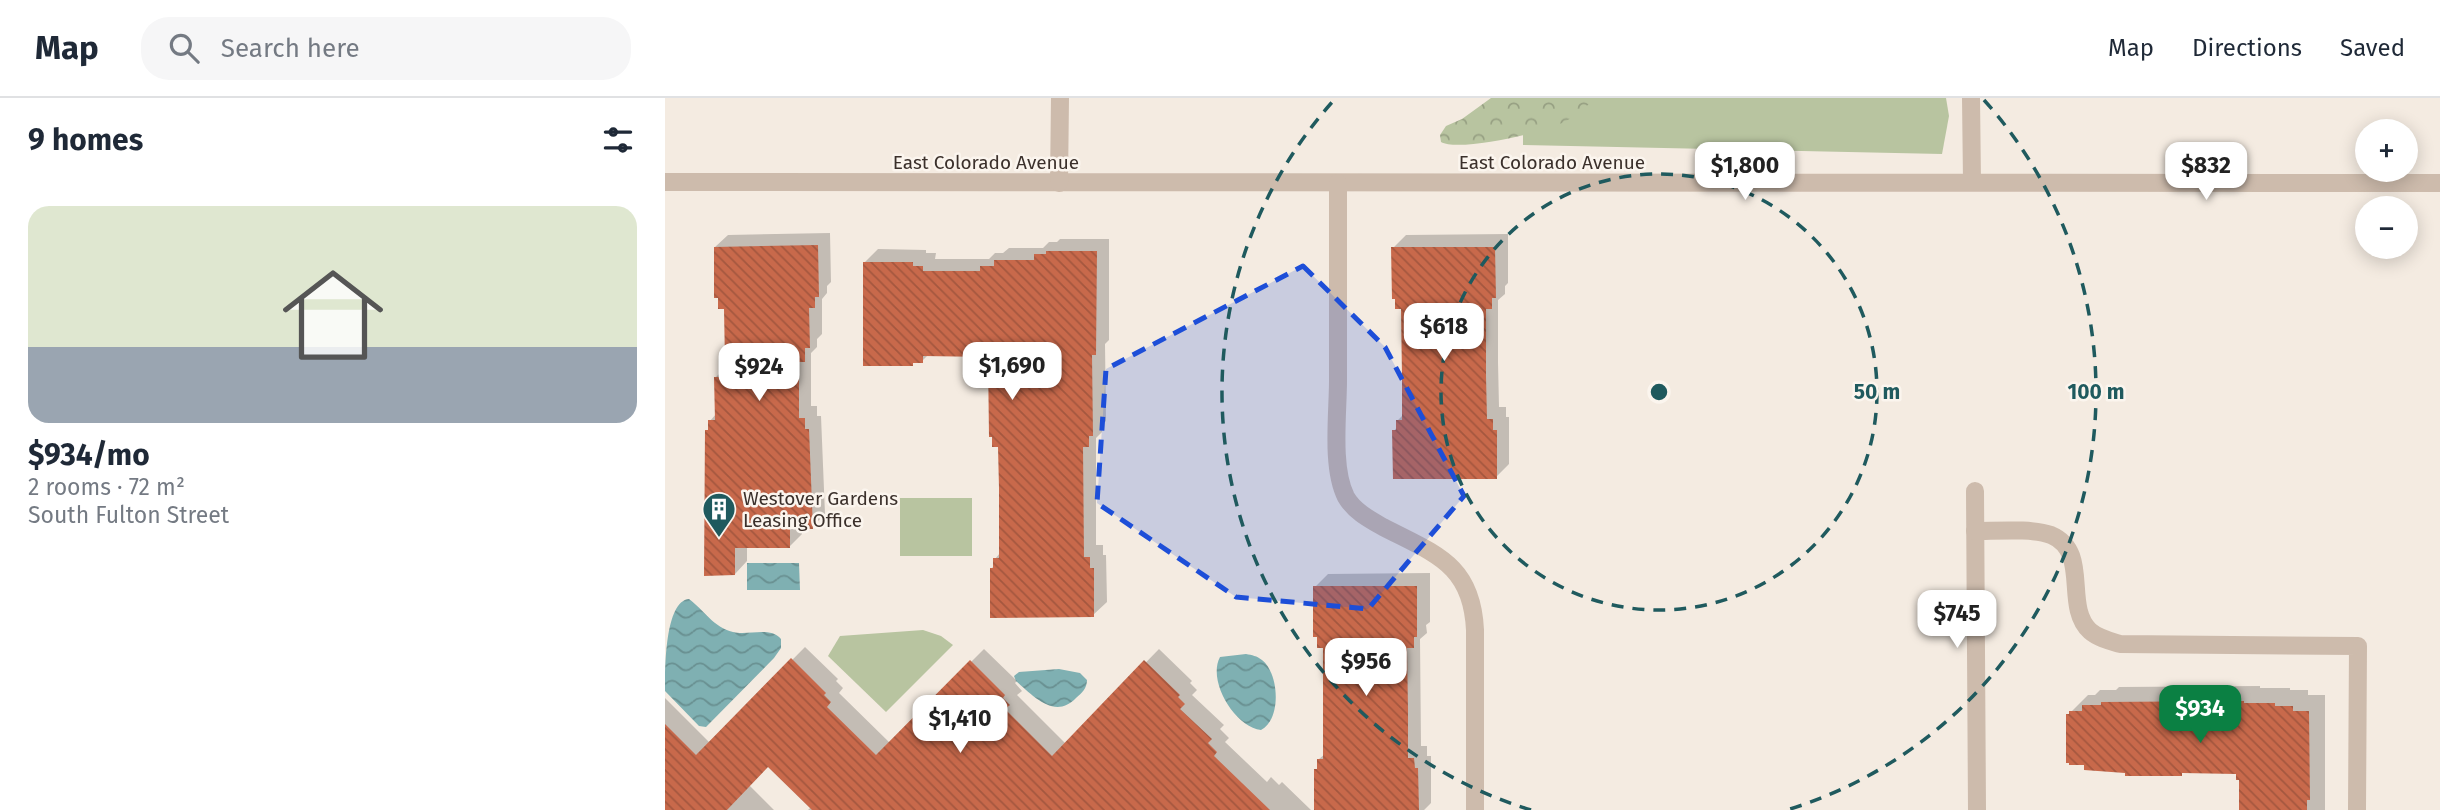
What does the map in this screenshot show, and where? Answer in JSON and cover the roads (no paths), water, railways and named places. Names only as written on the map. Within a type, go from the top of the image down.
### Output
[{"type":"street","points":[[1059,183],[1060,98]]},
{"type":"street","points":[[1972,98],[1972,182]]},
{"type":"street","name":"East Colorado Avenue","points":[[665,182],[2440,183]]},
{"type":"street","points":[[1338,183],[1338,435],[1341,482],[1346,496],[1359,511],[1449,564],[1460,576],[1470,595],[1475,630],[1475,810]]},
{"type":"street","points":[[1975,491],[1977,810]]},
{"type":"street","points":[[1975,531],[2036,532],[2049,534],[2060,540],[2069,551],[2073,564],[2082,621],[2092,632],[2120,644],[2358,646],[2357,810]]},
{"type":"water","points":[[747,563],[799,563],[800,590],[747,590]]},
{"type":"water","points":[[689,599],[726,630],[739,633],[765,632],[781,639],[781,648],[774,658],[706,727],[699,726],[665,691],[666,652],[671,623],[681,603]]},
{"type":"water","points":[[1246,654],[1262,660],[1268,666],[1275,685],[1272,716],[1261,730],[1251,727],[1233,712],[1220,690],[1217,678],[1220,657]]},
{"type":"water","points":[[1059,669],[1080,673],[1087,680],[1080,694],[1060,707],[1037,699],[1016,681],[1014,676],[1019,672]]},
{"type":"place","name":"Westover Gardens Leasing Office","points":[[719,539]]}]
